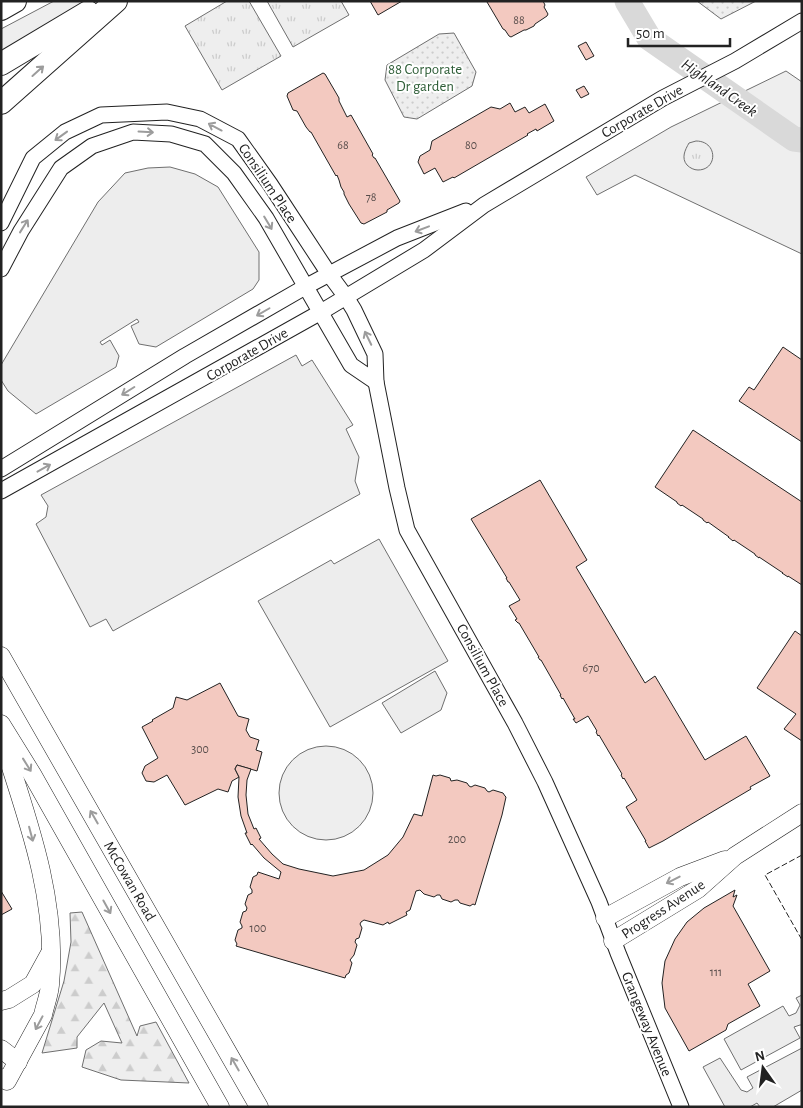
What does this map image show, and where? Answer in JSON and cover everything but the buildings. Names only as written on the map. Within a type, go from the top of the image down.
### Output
[{"type":"highway","points":[[1,9],[16,1]]},
{"type":"highway","points":[[1,64],[88,12],[115,1]]},
{"type":"highway","points":[[1,103],[115,1]]},
{"type":"main road","name":"McCowan Road","points":[[1,656],[259,1107]]},
{"type":"main road","points":[[1,724],[32,774],[220,1107]]},
{"type":"main road","points":[[1,737],[25,811],[40,866],[48,907],[52,950],[51,984],[43,1015],[18,1062],[4,1079]]},
{"type":"main road","name":"Progress Avenue","points":[[613,941],[698,888],[735,856],[802,813]]},
{"type":"main road","name":"Progress Avenue","points":[[605,918],[680,877],[735,856]]},
{"type":"main road","points":[[1,1001],[9,999],[33,984],[52,950]]},
{"type":"main road","points":[[1,1049],[18,1062]]},
{"type":"street","name":"Corporate Drive","points":[[1,491],[321,312],[424,250],[484,204],[668,95],[735,61],[802,21]]},
{"type":"street","name":"Consilium Place","points":[[1,223],[33,158],[65,132],[101,115],[167,112],[200,119],[238,139],[346,297],[375,354],[376,382],[407,530],[515,723],[545,782],[605,918],[613,941]]},
{"type":"street","name":"Consilium Place","points":[[1,269],[21,231],[61,168],[92,146],[133,132],[171,134],[206,144],[234,173],[266,218],[351,365],[376,382]]},
{"type":"street","name":"Corporate Drive","points":[[1,469],[149,378],[305,287],[397,238],[484,204]]},
{"type":"street","points":[[149,378],[163,402]]},
{"type":"street","name":"Grangeway Avenue","points":[[613,941],[680,1107]]},
{"type":"green space","points":[[54,1],[93,1],[1,54],[1,29]]},
{"type":"green space","points":[[227,1],[249,1],[281,56],[222,90],[185,26]]},
{"type":"green space","points":[[267,1],[341,1],[349,15],[293,47]]},
{"type":"green space","points":[[697,1],[756,1],[721,19]]},
{"type":"green space","name":"88 Corporate Dr garden","points":[[454,33],[476,72],[472,86],[417,119],[404,117],[385,80],[387,65],[439,34]]},
{"type":"green space","points":[[786,71],[802,82],[802,254],[635,175],[597,195],[586,177],[671,127]]},
{"type":"green space","points":[[703,142],[712,150],[712,161],[705,169],[692,169],[685,162],[685,151],[689,143]]},
{"type":"green space","points":[[326,746],[344,749],[359,760],[370,775],[373,793],[370,811],[359,826],[344,837],[326,840],[308,837],[293,826],[282,811],[279,793],[282,775],[293,760],[308,749]]},
{"type":"green space","points":[[82,912],[137,1036],[140,1026],[156,1022],[189,1083],[121,1080],[82,1067],[86,1050],[101,1041],[122,1043],[104,1003],[77,1037],[77,1048],[42,1053],[64,981],[71,942],[70,913]]},
{"type":"shaded area","points":[[170,167],[195,174],[218,187],[259,252],[259,280],[253,289],[156,347],[139,344],[131,326],[139,322],[137,319],[100,342],[102,345],[110,340],[119,356],[116,367],[36,414],[8,391],[1,380],[1,365],[98,202],[125,173],[148,168]]},
{"type":"shaded area","points":[[296,355],[302,366],[312,360],[353,425],[346,429],[359,457],[355,481],[360,494],[113,631],[106,619],[90,627],[36,524],[46,517],[48,506],[41,495]]},
{"type":"shaded area","points":[[379,539],[448,661],[330,727],[258,601],[331,560],[334,564]]},
{"type":"shaded area","points":[[435,671],[447,693],[441,710],[401,733],[382,703]]},
{"type":"shaded area","points":[[802,995],[802,1025],[794,1027],[800,1038],[741,1070],[724,1039],[783,1006],[789,1016],[796,1013],[800,1005],[796,998]]},
{"type":"shaded area","points":[[802,1048],[802,1090],[773,1107],[760,1107],[757,1103],[750,1107],[725,1107],[703,1067],[720,1058],[741,1090],[747,1092],[753,1088],[747,1077]]},
{"type":"waterway","name":"Highland Creek","points":[[627,1],[649,38],[794,139],[802,140]]},
{"type":"fence","points":[[802,855],[765,875],[802,940]]}]
